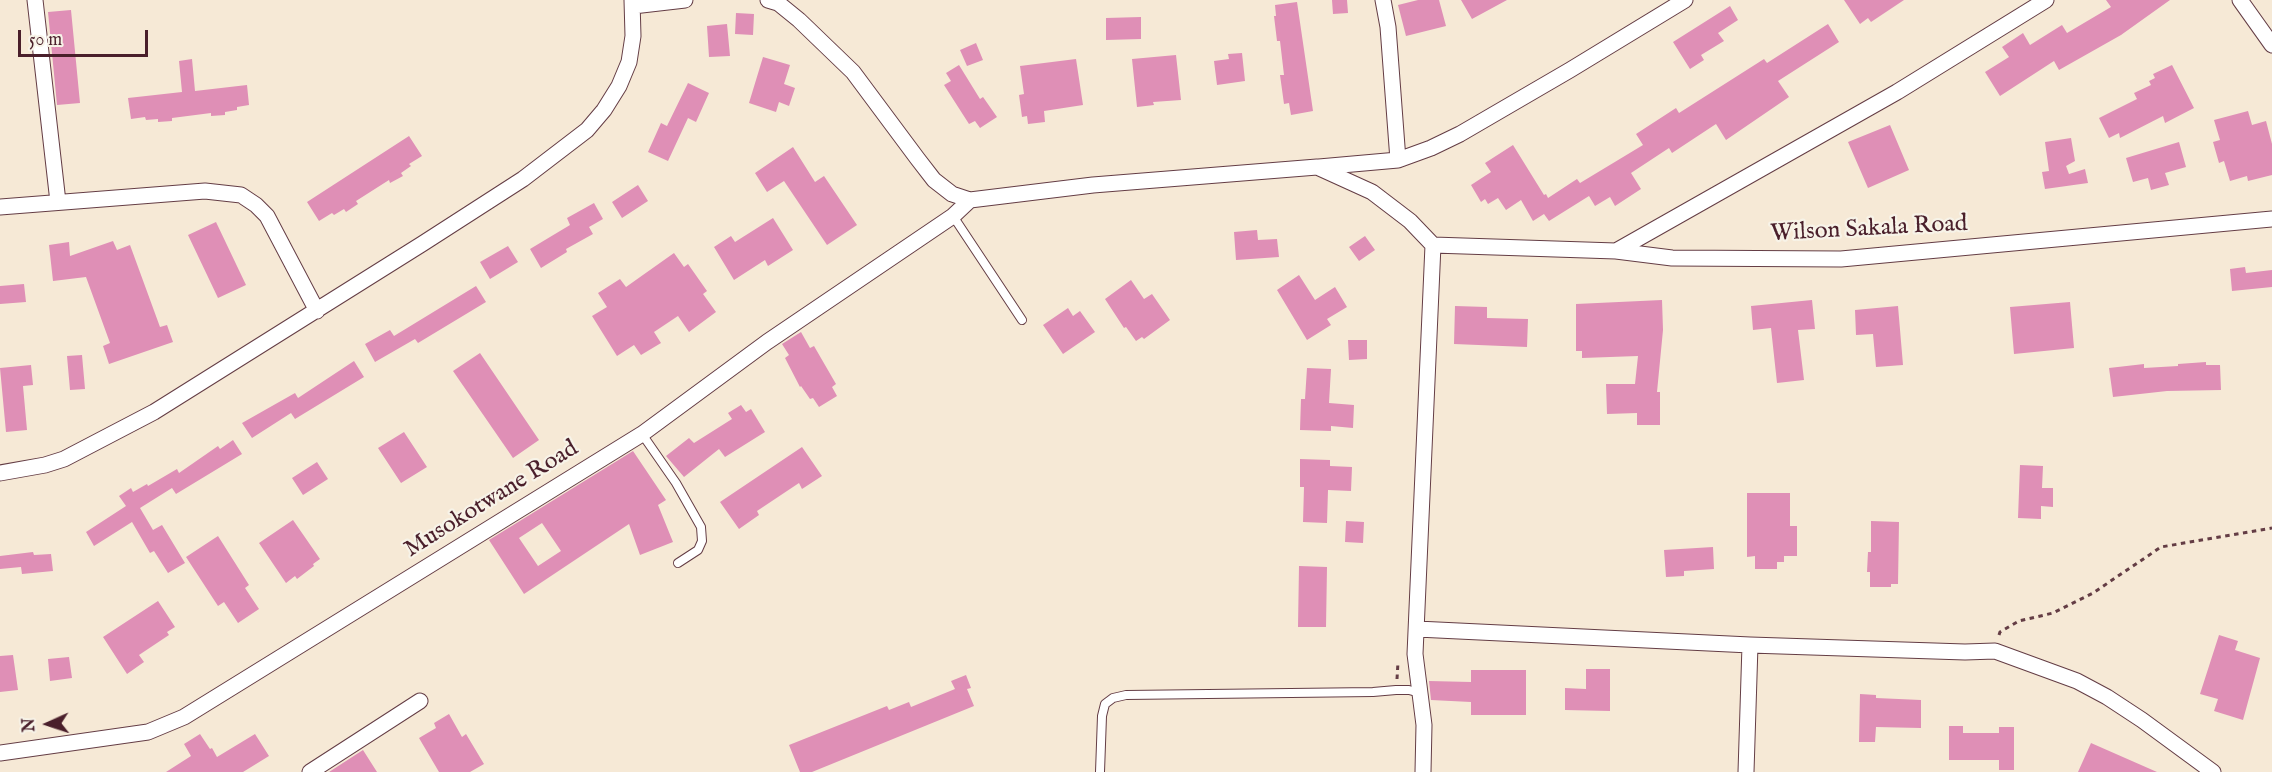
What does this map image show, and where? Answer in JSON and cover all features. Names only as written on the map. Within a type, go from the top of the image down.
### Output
[{"type":"street","points":[[35,0],[58,202]]},
{"type":"street","points":[[0,473],[45,465],[83,450],[154,412],[523,179],[587,130],[604,110],[619,86],[629,62],[633,36],[633,3],[685,0]]},
{"type":"street","points":[[768,0],[778,3],[799,20],[853,72],[934,180],[951,194],[970,200],[1093,185],[1398,160],[1460,134],[1684,0]]},
{"type":"street","points":[[1383,0],[1388,27],[1398,160]]},
{"type":"street","points":[[1616,251],[1905,87],[2046,0]]},
{"type":"street","points":[[2240,0],[2272,45]]},
{"type":"street","points":[[1317,167],[1372,192],[1410,221],[1432,245],[1415,654],[1424,725],[1423,772]]},
{"type":"street","points":[[0,207],[205,191],[241,195],[267,216],[317,311]]},
{"type":"street","name":"Musokotwane Road","points":[[0,753],[148,732],[166,726],[194,711],[642,434],[767,342],[953,216],[970,200]]},
{"type":"street","name":"Wilson Sakala Road","points":[[1432,245],[1616,251],[1672,258],[1841,260],[2272,219]]},
{"type":"street","points":[[1417,628],[1750,645],[1995,651],[2077,681],[2107,697],[2213,772]]},
{"type":"street","points":[[1746,772],[1750,645]]},
{"type":"street","points":[[310,772],[420,701]]},
{"type":"lane","points":[[953,216],[1022,320]]},
{"type":"lane","points":[[642,434],[676,483],[701,527],[702,540],[698,550],[678,563]]},
{"type":"lane","points":[[1100,772],[1102,716],[1105,704],[1113,698],[1126,695],[1403,690],[1420,693]]},
{"type":"path","points":[[1995,651],[2000,632],[2019,621],[2054,613],[2093,593],[2161,547],[2272,528]]},
{"type":"building","points":[[1332,0],[1347,0],[1348,13],[1333,14]]},
{"type":"building","points":[[1418,0],[1439,0],[1446,26],[1406,36],[1398,5]]},
{"type":"building","points":[[1461,0],[1507,0],[1472,19]]},
{"type":"building","points":[[1844,0],[1904,0],[1871,22],[1868,18],[1860,24]]},
{"type":"building","points":[[2106,0],[2170,0],[2121,35],[2059,70],[2054,61],[2000,96],[1985,72],[2009,57],[2002,47],[2023,33],[2030,45],[2062,25],[2067,33],[2111,7]]},
{"type":"building","points":[[1297,2],[1313,111],[1291,115],[1289,103],[1284,104],[1280,75],[1284,75],[1274,16],[1276,16],[1275,5]]},
{"type":"building","points":[[1730,6],[1738,20],[1718,33],[1724,41],[1701,55],[1704,60],[1690,69],[1673,42]]},
{"type":"building","points":[[71,10],[80,103],[57,105],[48,12]]},
{"type":"building","points":[[736,13],[754,14],[753,35],[735,34]]},
{"type":"building","points":[[1141,17],[1141,39],[1106,40],[1106,18]]},
{"type":"building","points":[[727,24],[730,56],[709,57],[707,26]]},
{"type":"building","points":[[1828,24],[1839,42],[1778,81],[1789,97],[1726,140],[1716,124],[1672,153],[1669,148],[1631,173],[1641,189],[1615,206],[1610,197],[1595,206],[1589,196],[1549,221],[1544,214],[1533,221],[1521,200],[1506,210],[1498,198],[1488,204],[1485,199],[1481,202],[1471,185],[1491,172],[1485,163],[1513,145],[1548,198],[1577,179],[1580,183],[1643,145],[1636,134],[1676,108],[1679,113],[1764,59],[1767,63]]},
{"type":"building","points":[[976,43],[983,60],[967,66],[960,50]]},
{"type":"building","points":[[1242,53],[1245,81],[1217,85],[1214,61],[1229,59],[1228,54]]},
{"type":"building","points":[[1176,55],[1181,100],[1153,102],[1154,105],[1137,107],[1132,59]]},
{"type":"building","points":[[763,57],[790,65],[784,84],[795,88],[789,106],[779,102],[776,112],[749,103]]},
{"type":"building","points":[[192,59],[195,91],[247,85],[249,105],[225,112],[225,115],[211,116],[211,113],[158,122],[158,119],[146,120],[145,117],[131,119],[128,98],[182,92],[179,61]]},
{"type":"building","points":[[1076,59],[1083,105],[1044,111],[1045,122],[1028,124],[1027,116],[1022,117],[1019,95],[1024,94],[1020,66]]},
{"type":"building","points":[[959,65],[980,99],[983,97],[997,117],[980,128],[975,121],[969,124],[944,85],[951,81],[946,73]]},
{"type":"building","points":[[2172,65],[2194,108],[2165,123],[2163,116],[2120,138],[2119,133],[2109,138],[2099,118],[2137,99],[2134,93],[2151,85],[2149,81],[2155,78],[2153,74]]},
{"type":"building","points":[[688,83],[709,93],[696,122],[688,118],[668,161],[648,152],[661,123],[667,126]]},
{"type":"building","points":[[2248,111],[2252,125],[2266,121],[2272,144],[2272,175],[2248,181],[2247,176],[2230,181],[2224,161],[2219,163],[2213,142],[2220,140],[2214,120]]},
{"type":"building","points":[[1890,125],[1909,170],[1868,188],[1848,142]]},
{"type":"building","points":[[409,136],[422,156],[409,164],[411,166],[401,173],[403,176],[390,183],[389,180],[356,201],[358,204],[346,212],[344,209],[334,215],[332,213],[319,221],[307,202]]},
{"type":"building","points":[[2071,138],[2075,161],[2066,166],[2069,174],[2085,169],[2088,183],[2045,189],[2042,172],[2049,171],[2045,142]]},
{"type":"building","points":[[2179,142],[2186,167],[2165,173],[2169,185],[2151,190],[2148,178],[2133,182],[2126,158]]},
{"type":"building","points":[[793,147],[815,182],[824,176],[857,225],[827,245],[784,181],[767,192],[755,173]]},
{"type":"building","points":[[638,185],[648,201],[622,218],[612,202]]},
{"type":"building","points":[[594,203],[603,219],[589,227],[593,234],[566,249],[567,252],[541,268],[530,249],[570,225],[567,218]]},
{"type":"building","points":[[773,218],[793,250],[768,266],[765,260],[734,280],[714,247],[731,236],[735,242]]},
{"type":"building","points":[[216,222],[246,285],[218,298],[188,235]]},
{"type":"building","points":[[1257,230],[1258,240],[1277,239],[1279,257],[1236,260],[1234,232]]},
{"type":"building","points":[[1365,236],[1375,250],[1359,261],[1349,247]]},
{"type":"building","points":[[113,241],[117,250],[130,245],[160,327],[167,325],[173,342],[109,364],[103,346],[110,343],[86,277],[53,281],[49,245],[69,242],[70,256]]},
{"type":"building","points":[[508,246],[518,262],[490,279],[480,262]]},
{"type":"building","points":[[674,253],[684,267],[688,264],[707,291],[703,294],[716,312],[689,332],[678,316],[654,332],[661,343],[641,355],[634,345],[617,356],[592,316],[607,307],[598,293],[620,279],[626,287]]},
{"type":"building","points":[[2245,267],[2246,273],[2272,270],[2272,287],[2232,291],[2230,269]]},
{"type":"building","points":[[1299,275],[1315,300],[1335,287],[1347,307],[1327,319],[1331,325],[1307,340],[1277,290]]},
{"type":"building","points":[[1131,280],[1144,299],[1152,294],[1170,320],[1144,339],[1142,337],[1136,341],[1126,327],[1124,328],[1105,299]]},
{"type":"building","points":[[24,284],[26,302],[0,304],[0,286]]},
{"type":"building","points":[[476,286],[486,302],[418,343],[415,339],[375,362],[365,344],[390,330],[394,336]]},
{"type":"building","points":[[1662,300],[1663,330],[1657,392],[1660,392],[1660,425],[1637,425],[1637,413],[1607,414],[1606,384],[1635,384],[1638,356],[1582,358],[1582,351],[1576,351],[1576,304]]},
{"type":"building","points":[[1812,300],[1815,329],[1798,330],[1804,380],[1777,383],[1771,328],[1753,330],[1751,306]]},
{"type":"building","points":[[2070,302],[2074,348],[2014,354],[2010,307]]},
{"type":"building","points":[[1455,306],[1487,307],[1487,318],[1528,319],[1527,347],[1454,344]]},
{"type":"building","points":[[1898,306],[1903,365],[1876,367],[1873,334],[1856,335],[1855,310]]},
{"type":"building","points":[[1068,308],[1073,316],[1080,311],[1095,332],[1063,354],[1043,325]]},
{"type":"building","points":[[801,332],[810,348],[814,346],[836,384],[832,387],[837,396],[819,407],[813,398],[810,399],[800,387],[785,358],[789,355],[782,344]]},
{"type":"building","points":[[1348,340],[1367,340],[1367,359],[1349,360]]},
{"type":"building","points":[[480,353],[539,440],[513,458],[453,371]]},
{"type":"building","points":[[82,355],[85,389],[70,390],[67,356]]},
{"type":"building","points":[[354,361],[364,377],[295,419],[291,413],[252,438],[242,423],[295,393],[298,398]]},
{"type":"building","points":[[2206,362],[2206,365],[2220,365],[2221,390],[2167,391],[2113,397],[2109,368],[2144,364],[2144,368],[2178,366],[2178,364]]},
{"type":"building","points":[[31,365],[33,385],[23,386],[27,430],[6,432],[0,368]]},
{"type":"building","points":[[1307,368],[1331,369],[1329,403],[1354,405],[1353,428],[1331,426],[1331,431],[1300,430],[1301,399],[1305,399]]},
{"type":"building","points":[[741,405],[746,412],[751,409],[765,432],[725,457],[719,449],[684,477],[666,456],[689,438],[694,443],[732,419],[728,413]]},
{"type":"building","points":[[404,432],[427,467],[401,483],[378,448]]},
{"type":"building","points":[[233,440],[242,454],[176,494],[172,488],[140,508],[153,530],[162,525],[185,563],[168,573],[154,551],[150,553],[132,522],[94,546],[86,532],[126,506],[119,496],[131,488],[133,492],[147,484],[148,486],[177,469],[179,473],[218,446],[220,449]]},
{"type":"building","points":[[802,447],[822,476],[802,489],[799,483],[757,511],[759,515],[739,529],[720,502]]},
{"type":"building","points":[[633,451],[666,500],[658,505],[673,542],[640,555],[629,524],[524,594],[489,540]],"holes":[[[542,523],[561,551],[538,566],[519,538]]]},
{"type":"building","points":[[1300,459],[1330,460],[1330,466],[1352,467],[1351,491],[1328,490],[1327,523],[1303,522],[1304,487],[1300,487]]},
{"type":"building","points":[[317,462],[328,479],[303,495],[292,478]]},
{"type":"building","points":[[2020,465],[2043,466],[2042,488],[2053,488],[2053,507],[2041,506],[2041,519],[2018,518]]},
{"type":"building","points":[[1747,493],[1790,493],[1790,526],[1797,526],[1797,556],[1784,556],[1784,562],[1777,562],[1777,569],[1755,569],[1755,556],[1747,557]]},
{"type":"building","points":[[293,520],[320,559],[297,579],[295,576],[286,583],[259,543]]},
{"type":"building","points":[[1346,521],[1364,522],[1363,543],[1345,542]]},
{"type":"building","points":[[1871,521],[1899,522],[1898,584],[1891,584],[1891,587],[1870,587],[1870,572],[1867,572],[1868,552],[1871,552]]},
{"type":"building","points":[[218,536],[249,585],[245,588],[259,609],[238,623],[224,602],[218,606],[186,557]]},
{"type":"building","points":[[1713,547],[1714,569],[1684,571],[1684,576],[1666,577],[1664,550]]},
{"type":"building","points":[[33,552],[34,555],[51,554],[53,571],[22,574],[21,567],[0,569],[0,556]]},
{"type":"building","points":[[1299,566],[1327,567],[1326,627],[1298,627]]},
{"type":"building","points":[[158,601],[175,627],[167,632],[169,635],[139,655],[144,662],[127,674],[103,637]]},
{"type":"building","points":[[2219,635],[2238,641],[2235,650],[2260,658],[2243,720],[2214,711],[2218,699],[2200,694]]},
{"type":"building","points":[[13,655],[18,690],[0,692],[0,656]]},
{"type":"building","points":[[69,657],[72,678],[50,681],[48,659]]},
{"type":"building","points":[[1586,669],[1610,669],[1610,711],[1565,710],[1565,688],[1586,689]]},
{"type":"building","points":[[1471,670],[1526,670],[1526,715],[1471,715],[1471,702],[1431,700],[1429,681],[1471,682]]},
{"type":"building","points":[[966,675],[971,688],[967,689],[974,706],[812,772],[800,772],[789,745],[887,706],[889,710],[909,702],[911,707],[955,689],[951,681]]},
{"type":"building","points":[[1860,694],[1876,695],[1876,698],[1921,700],[1921,728],[1876,727],[1875,742],[1859,742]]},
{"type":"building","points":[[449,714],[462,737],[466,734],[484,764],[470,772],[439,772],[419,738],[436,728],[434,723]]},
{"type":"building","points":[[1949,726],[1963,726],[1963,733],[1999,733],[1999,727],[2014,727],[2014,770],[1999,770],[1999,760],[1949,760]]},
{"type":"building","points":[[200,734],[217,757],[255,734],[269,756],[243,772],[166,772],[191,756],[184,744]]},
{"type":"building","points":[[2091,743],[2157,772],[2078,772]]},
{"type":"building","points":[[363,750],[377,772],[329,772]]}]
